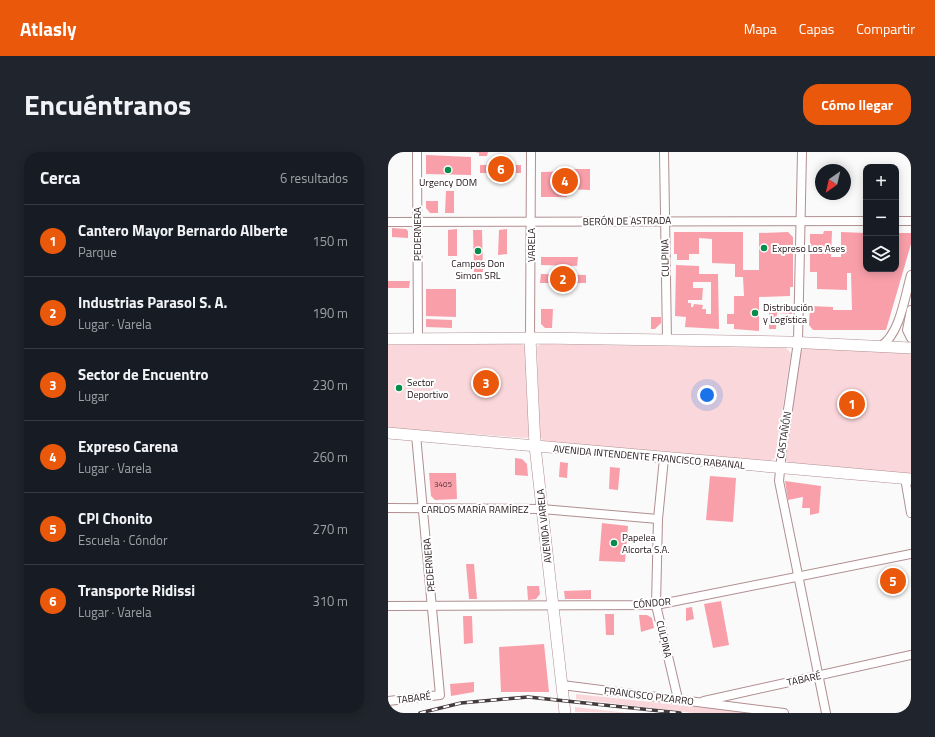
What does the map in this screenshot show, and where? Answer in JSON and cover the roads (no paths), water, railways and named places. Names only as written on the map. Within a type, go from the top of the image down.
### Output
[{"type":"main road","points":[[388,339],[530,338],[798,342],[911,348]]},
{"type":"main road","name":"AVENIDA VARELA","points":[[530,338],[535,446],[565,713]]},
{"type":"main road","name":"AVENIDA INTENDENTE FRANCISCO RABANAL","points":[[388,433],[908,478]]},
{"type":"street","name":"PEDERNERA","points":[[418,152],[418,339]]},
{"type":"street","name":"VARELA","points":[[530,338],[531,152]]},
{"type":"street","name":"CULPINA","points":[[664,152],[667,340]]},
{"type":"street","name":"CASTAÑÓN","points":[[802,152],[802,220],[798,342],[779,468],[779,481],[820,676],[826,713]]},
{"type":"street","name":"BERÓN DE ASTRADA","points":[[388,222],[863,221]]},
{"type":"street","points":[[899,221],[911,221]]},
{"type":"street","points":[[881,346],[889,339],[895,328],[911,276]]},
{"type":"street","points":[[911,310],[907,330],[911,338]]},
{"type":"street","name":"PEDERNERA","points":[[416,436],[424,508],[440,695]]},
{"type":"street","name":"CULPINA","points":[[664,458],[658,519],[656,605],[678,700]]},
{"type":"street","points":[[908,478],[911,513]]},
{"type":"street","name":"CARLOS MARÍA RAMÍREZ","points":[[388,508],[542,509],[658,519]]},
{"type":"street","name":"CÓNDOR","points":[[388,606],[656,605],[911,554]]},
{"type":"street","name":"TABARÉ","points":[[698,702],[911,655]]},
{"type":"street","name":"FRANCISCO PIZARRO","points":[[562,685],[784,713]]},
{"type":"street","name":"TABARÉ","points":[[388,701],[440,695]]},
{"type":"railway","points":[[420,713],[461,703],[528,697],[680,713]]},
{"type":"place","name":"Transporte Ridissi","points":[[501,169]]},
{"type":"place","name":"Urgency DOM","points":[[448,170]]},
{"type":"place","name":"Expreso Carena","points":[[565,181]]},
{"type":"place","name":"Expreso Los Ases","points":[[764,248]]},
{"type":"place","name":"Campos Don Simon SRL","points":[[478,251]]},
{"type":"place","name":"Industrias Parasol S. A.","points":[[563,279]]},
{"type":"place","name":"Distribución y Logística","points":[[755,313]]},
{"type":"place","name":"Sector de Encuentro","points":[[486,383]]},
{"type":"place","name":"Sector Deportivo","points":[[399,388]]},
{"type":"place","name":"Cantero Mayor Bernardo Alberte","points":[[852,404]]},
{"type":"place","name":"Papelea Alcorta S.A.","points":[[614,543]]},
{"type":"place","name":"CPI Chonito","points":[[893,581]]}]
